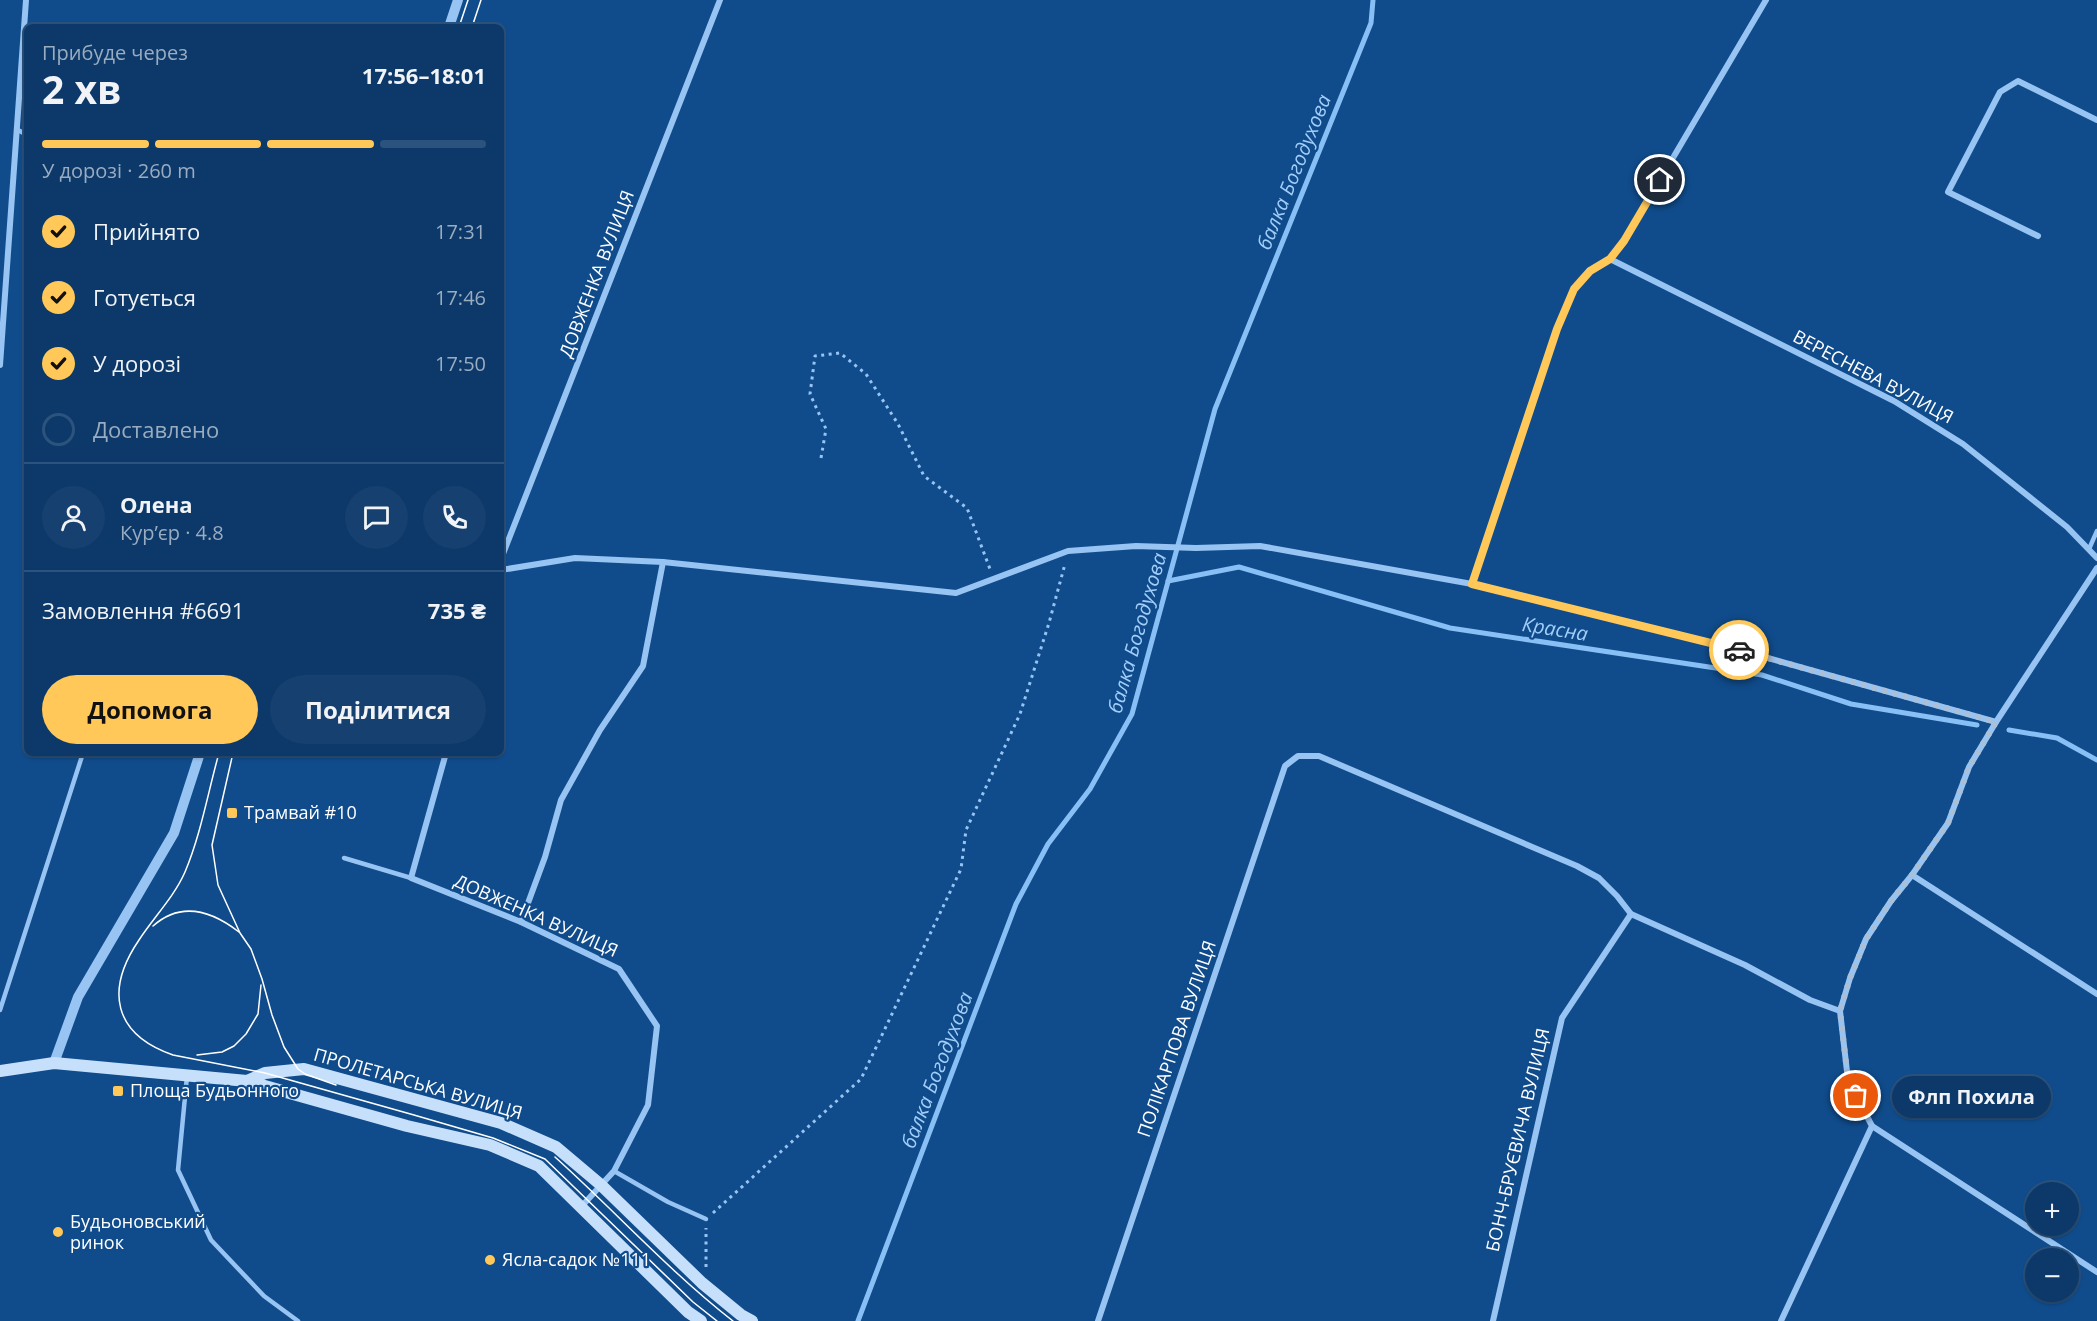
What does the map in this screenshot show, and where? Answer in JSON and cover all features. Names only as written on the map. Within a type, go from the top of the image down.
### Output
[{"type":"main road","points":[[0,1071],[54,1063],[247,1081],[408,1126],[490,1145],[539,1166],[688,1312],[701,1321]]},
{"type":"main road","name":"ПРОЛЕТАРСЬКА ВУЛИЦЯ","points":[[247,1081],[265,1073],[304,1069],[501,1123],[556,1147],[601,1185],[702,1283],[741,1315],[752,1321]]},
{"type":"street","points":[[25,24],[26,0]]},
{"type":"street","points":[[450,24],[458,0]]},
{"type":"street","name":"ДОВЖЕНКА ВУЛИЦЯ","points":[[504,551],[720,0]]},
{"type":"street","points":[[1472,584],[1574,289],[1590,271],[1610,259],[1624,241],[1740,48],[1766,0]]},
{"type":"street","points":[[0,365],[24,32]]},
{"type":"street","points":[[2038,236],[1948,192],[2000,92],[2018,81],[2097,120]]},
{"type":"street","name":"ВЕРЕСНЕВА ВУЛИЦЯ","points":[[1610,259],[1904,408],[1963,444],[2067,527],[2097,558]]},
{"type":"street","points":[[504,570],[575,558],[663,562],[956,593],[1068,551],[1136,546],[1196,549],[1260,546],[1472,584],[1725,646],[1996,722]]},
{"type":"street","points":[[521,922],[545,857],[561,800],[600,730],[643,666],[663,562]]},
{"type":"street","points":[[2097,568],[1969,767],[1948,823],[1866,939],[1850,978],[1840,1011],[1848,1080],[1872,1126],[2097,1272]]},
{"type":"street","points":[[54,1063],[78,997],[174,833],[199,756]]},
{"type":"street","points":[[411,878],[445,756]]},
{"type":"street","name":"ПОЛІКАРПОВА ВУЛИЦЯ","points":[[1098,1321],[1285,766],[1298,756],[1319,756],[1555,857],[1599,878],[1631,914]]},
{"type":"street","points":[[1912,875],[2097,994]]},
{"type":"street","name":"ДОВЖЕНКА ВУЛИЦЯ","points":[[411,878],[521,922],[619,969],[657,1026],[648,1105],[614,1171],[581,1207]]},
{"type":"street","points":[[1631,914],[1745,964],[1810,1000],[1840,1011]]},
{"type":"street","name":"БОНЧ-БРУЄВИЧА ВУЛИЦЯ","points":[[1493,1321],[1562,1018],[1631,914]]},
{"type":"street","points":[[1781,1321],[1872,1126]]},
{"type":"lane","points":[[18,130],[24,133]]},
{"type":"lane","points":[[2089,549],[2097,531]]},
{"type":"lane","points":[[0,1010],[82,756]]},
{"type":"lane","points":[[344,858],[411,878]]},
{"type":"lane","points":[[187,1076],[178,1170],[211,1240],[264,1296],[298,1321]]},
{"type":"lane","points":[[614,1171],[668,1202],[706,1219]]},
{"type":"path","points":[[821,458],[826,429],[810,394],[815,356],[840,353],[866,374],[898,424],[924,476],[967,508],[994,579]]},
{"type":"path","points":[[702,1283],[706,1275],[706,1219],[861,1079],[961,868],[966,830],[1020,714],[1049,623],[1068,551]]},
{"type":"waterway","name":"балка Богодухова","points":[[858,1321],[1016,904],[1048,844],[1090,789],[1132,714],[1215,409],[1371,23],[1373,0]]},
{"type":"waterway","name":"Красна","points":[[1168,581],[1239,567],[1450,628],[1762,675],[1851,704],[1977,725]]},
{"type":"waterway","name":"Красна","points":[[2009,730],[2057,738],[2097,760]]},
{"type":"tram line","points":[[460,24],[468,0]]},
{"type":"tram line","points":[[473,24],[481,0]]},
{"type":"tram line","points":[[218,756],[200,828],[185,872],[170,898],[128,958],[119,993],[121,1008],[127,1023],[153,1046],[173,1055],[265,1073],[493,1138],[545,1159],[693,1302],[717,1321]]},
{"type":"tram line","points":[[232,756],[212,845],[218,885],[240,933],[251,949],[284,1047],[298,1069],[305,1074],[336,1085]]},
{"type":"tram line","points":[[153,926],[174,913],[185,911],[207,914],[239,932]]},
{"type":"tram line","points":[[197,1055],[222,1052],[234,1046],[246,1034],[258,1014],[261,985]]},
{"type":"tram line","points":[[555,1157],[664,1261],[733,1321]]},
{"type":"way so far","points":[[1739,650],[1996,722],[1969,767],[1948,823],[1866,939],[1850,978],[1840,1011],[1848,1080],[1856,1096]]},
{"type":"place","name":"Трамвай #10","points":[[232,813]]},
{"type":"place","name":"Площа Будьонного","points":[[118,1091]]},
{"type":"place","name":"Флп Похила","points":[[1856,1096]]},
{"type":"place","name":"Будьоновський ринок","points":[[58,1232]]},
{"type":"place","name":"Ясла-садок №111","points":[[490,1260]]},
{"type":"route","points":[[1660,180],[1624,241],[1610,259],[1590,271],[1574,289],[1557,329],[1472,584],[1739,650]]}]
